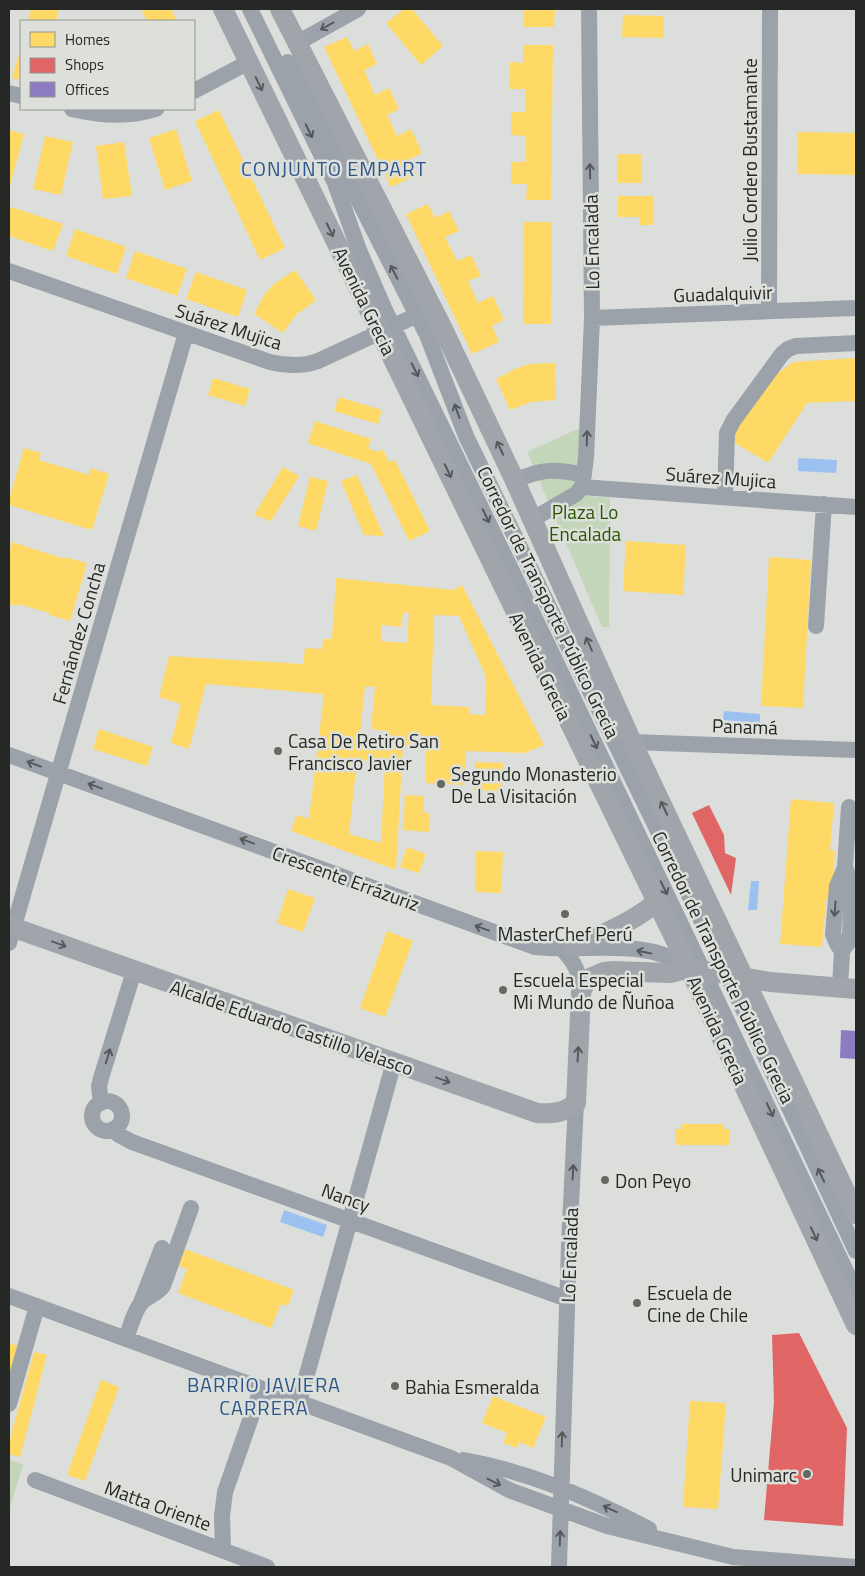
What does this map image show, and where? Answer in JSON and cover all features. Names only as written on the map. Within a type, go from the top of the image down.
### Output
[{"type":"main road","name":"Avenida Grecia","points":[[223,9],[387,329],[656,902],[696,970],[856,1325]]},
{"type":"main road","points":[[280,9],[424,311],[515,481],[736,977],[856,1214]]},
{"type":"main road","points":[[568,949],[637,916],[656,902]]},
{"type":"main road","name":"Alcalde Eduardo Castillo Velasco","points":[[10,933],[134,971],[537,1113],[556,1113],[570,1108],[576,1103]]},
{"type":"main road","name":"Crescente Errázuriz","points":[[581,993],[590,978],[604,972],[613,971],[670,973],[696,970],[736,977],[848,988]]},
{"type":"main road","name":"Lo Encalada","points":[[576,1103],[581,993]]},
{"type":"street","name":"Corredor de Transporte Público Grecia","points":[[250,9],[335,183],[387,329],[696,970],[856,1292]]},
{"type":"street","name":"Corredor de Transporte Público Grecia","points":[[261,9],[424,311],[430,343],[466,436],[736,977],[856,1251]]},
{"type":"street","points":[[297,43],[358,9]]},
{"type":"street","name":"Lo Encalada","points":[[583,481],[592,318],[589,9]]},
{"type":"street","name":"Julio Cordero Bustamante","points":[[768,311],[770,9]]},
{"type":"street","points":[[195,91],[249,62]]},
{"type":"street","points":[[77,110],[121,115],[150,110]]},
{"type":"street","name":"Suárez Mujica","points":[[9,271],[270,362],[296,366],[318,361],[424,311]]},
{"type":"street","name":"Guadalquivir","points":[[592,318],[856,308]]},
{"type":"street","name":"Fernández Concha","points":[[10,933],[186,333]]},
{"type":"street","points":[[725,497],[727,433],[733,421],[782,354],[796,346],[856,343]]},
{"type":"street","points":[[515,481],[542,470],[555,470],[583,481],[576,494],[532,519]]},
{"type":"street","name":"Suárez Mujica","points":[[583,481],[725,497],[856,507]]},
{"type":"street","points":[[816,626],[824,504]]},
{"type":"street","name":"Panamá","points":[[632,742],[856,750]]},
{"type":"street","name":"Crescente Errázuriz","points":[[9,755],[535,947],[568,949],[602,947],[635,950],[674,959],[696,970]]},
{"type":"street","points":[[848,988],[842,951],[833,934],[837,886],[845,867],[849,807]]},
{"type":"street","name":"Lo Encalada","points":[[568,949],[577,969],[581,993]]},
{"type":"street","name":"Nancy","points":[[134,971],[99,1086],[100,1103],[111,1102],[121,1112],[120,1122],[113,1129],[119,1135],[132,1142],[567,1299]]},
{"type":"street","points":[[299,1403],[394,1062]]},
{"type":"street","name":"Lo Encalada","points":[[559,1567],[567,1299],[576,1103]]},
{"type":"street","points":[[139,1307],[143,1301],[159,1291],[163,1286],[191,1208]]},
{"type":"street","points":[[126,1339],[162,1248]]},
{"type":"street","points":[[9,1296],[451,1458],[509,1490],[607,1526],[733,1557],[795,1563],[851,1565]]},
{"type":"street","points":[[9,1404],[37,1306]]},
{"type":"street","points":[[222,1550],[222,1516],[225,1492],[261,1389]]},
{"type":"street","points":[[451,1458],[496,1466],[561,1488],[609,1508],[668,1540]]},
{"type":"street","name":"Matta Oriente","points":[[36,1480],[267,1567]]},
{"type":"green space","name":"Plaza Lo Encalada","points":[[580,428],[577,495],[610,498],[609,627],[602,627],[527,452]]},
{"type":"green space","points":[[9,1459],[23,1465],[9,1511]]},
{"type":"water","points":[[798,458],[837,460],[836,473],[798,471]]},
{"type":"water","points":[[724,711],[760,714],[760,723],[723,720]]},
{"type":"water","points":[[751,881],[759,881],[757,910],[748,910]]},
{"type":"water","points":[[284,1210],[327,1225],[323,1237],[280,1222]]},
{"type":"building: Homes","points":[[31,9],[59,9],[56,20],[28,20]]},
{"type":"building: Homes","points":[[141,9],[171,9],[176,20],[146,20]]},
{"type":"building: Homes","points":[[404,9],[412,9],[443,46],[421,65],[386,23]]},
{"type":"building: Homes","points":[[524,9],[555,9],[554,27],[524,27]]},
{"type":"building: Homes","points":[[623,15],[664,16],[663,38],[622,37]]},
{"type":"building: Homes","points":[[347,37],[354,51],[368,44],[377,64],[364,70],[375,95],[389,88],[399,109],[387,115],[397,136],[411,129],[422,153],[410,159],[417,175],[391,187],[324,47]]},
{"type":"building: Homes","points":[[523,45],[553,45],[551,200],[526,200],[527,184],[511,184],[511,162],[526,162],[526,136],[511,135],[511,112],[525,112],[525,89],[509,89],[510,62],[523,63]]},
{"type":"building: Homes","points":[[20,50],[20,80],[12,78]]},
{"type":"building: Homes","points":[[219,110],[285,248],[260,260],[195,121]]},
{"type":"building: Homes","points":[[176,129],[192,181],[165,190],[149,138]]},
{"type":"building: Homes","points":[[9,130],[24,134],[9,190]]},
{"type":"building: Homes","points":[[798,132],[856,133],[856,175],[797,174]]},
{"type":"building: Homes","points":[[45,136],[73,142],[61,195],[33,189]]},
{"type":"building: Homes","points":[[124,142],[132,196],[103,199],[96,146]]},
{"type":"building: Homes","points":[[617,154],[641,154],[641,183],[617,183]]},
{"type":"building: Homes","points":[[618,196],[654,196],[654,225],[640,225],[640,217],[618,217]]},
{"type":"building: Homes","points":[[428,204],[435,218],[449,211],[459,231],[445,237],[457,261],[471,255],[481,276],[468,281],[478,303],[493,296],[504,320],[492,326],[499,342],[472,354],[406,214]]},
{"type":"building: Homes","points":[[11,207],[63,224],[53,251],[9,236],[9,213]]},
{"type":"building: Homes","points":[[524,222],[552,222],[551,324],[523,324]]},
{"type":"building: Homes","points":[[75,229],[126,247],[117,274],[66,256]]},
{"type":"building: Homes","points":[[135,251],[187,269],[177,296],[126,278]]},
{"type":"building: Homes","points":[[295,270],[316,300],[296,315],[283,333],[254,314],[264,295],[274,284]]},
{"type":"building: Homes","points":[[196,272],[247,290],[238,317],[186,299]]},
{"type":"building: Homes","points":[[856,358],[856,401],[807,403],[768,463],[730,440],[766,382],[793,362]]},
{"type":"building: Homes","points":[[555,363],[556,400],[531,402],[510,410],[496,379],[529,364]]},
{"type":"building: Homes","points":[[213,378],[250,389],[245,406],[208,395]]},
{"type":"building: Homes","points":[[339,397],[382,410],[378,424],[334,411]]},
{"type":"building: Homes","points":[[315,421],[371,439],[368,448],[379,452],[383,449],[389,462],[395,460],[430,531],[409,541],[371,464],[308,443]]},
{"type":"building: Homes","points":[[24,448],[41,453],[39,460],[89,475],[91,468],[109,474],[92,530],[9,505]]},
{"type":"building: Homes","points":[[283,467],[299,476],[271,521],[254,515]]},
{"type":"building: Homes","points":[[357,475],[384,536],[364,535],[341,481]]},
{"type":"building: Homes","points":[[310,477],[328,481],[316,531],[298,526]]},
{"type":"building: Homes","points":[[626,541],[686,545],[683,595],[623,591]]},
{"type":"building: Homes","points":[[12,542],[65,559],[65,557],[87,563],[70,621],[18,604],[17,606],[9,604],[9,552]]},
{"type":"building: Homes","points":[[769,557],[811,560],[803,708],[761,706]]},
{"type":"building: Homes","points":[[336,578],[454,590],[462,585],[544,745],[525,753],[466,751],[466,785],[426,783],[426,749],[403,746],[396,870],[291,831],[297,815],[309,819],[324,694],[206,684],[189,749],[171,743],[181,704],[159,697],[169,656],[303,664],[305,648],[322,649],[323,639],[332,639]],"holes":[[[403,613],[409,613],[407,643],[381,641],[382,625],[401,627]],[[434,615],[459,616],[486,677],[485,715],[469,714],[469,707],[431,705]],[[365,686],[375,687],[371,729],[387,731],[386,745],[359,743]],[[357,760],[385,762],[381,843],[349,834]]]},
{"type":"building: Homes","points":[[99,729],[153,747],[147,766],[93,749]]},
{"type":"building: Homes","points":[[475,762],[503,763],[502,791],[474,790]]},
{"type":"building: Homes","points":[[405,795],[424,796],[423,813],[430,813],[429,832],[403,830]]},
{"type":"building: Homes","points":[[791,799],[834,803],[830,850],[835,851],[832,900],[826,900],[822,947],[780,944]]},
{"type":"building: Homes","points":[[407,847],[426,854],[419,873],[400,867]]},
{"type":"building: Homes","points":[[476,851],[503,852],[501,893],[475,892]]},
{"type":"building: Homes","points":[[288,889],[315,898],[303,932],[277,923]]},
{"type":"building: Homes","points":[[387,931],[413,941],[385,1017],[360,1008]]},
{"type":"building: Homes","points":[[681,1124],[723,1124],[723,1129],[729,1129],[729,1145],[676,1145],[675,1129],[681,1129]]},
{"type":"building: Homes","points":[[185,1249],[294,1290],[288,1306],[281,1304],[271,1328],[178,1293],[187,1269],[179,1266]]},
{"type":"building: Homes","points":[[9,1343],[18,1346],[9,1378]]},
{"type":"building: Homes","points":[[34,1352],[47,1355],[20,1457],[9,1454],[9,1439]]},
{"type":"building: Homes","points":[[101,1380],[119,1387],[85,1481],[67,1475]]},
{"type":"building: Homes","points":[[493,1396],[546,1417],[533,1448],[519,1442],[517,1448],[503,1443],[507,1433],[482,1423]]},
{"type":"building: Homes","points":[[690,1401],[726,1403],[718,1509],[683,1507]]},
{"type":"building: Shops","points":[[709,805],[724,835],[725,853],[736,858],[731,895],[692,813]]},
{"type":"building: Shops","name":"Unimarc","points":[[799,1333],[847,1428],[843,1526],[764,1520],[774,1402],[772,1335]]},
{"type":"building: Offices","points":[[841,1030],[856,1031],[856,1059],[840,1058]]},
{"type":"place","name":"Casa De Retiro San Francisco Javier","points":[[278,751]]},
{"type":"place","name":"Segundo Monasterio De La Visitación","points":[[441,784]]},
{"type":"place","name":"MasterChef Perú","points":[[565,914]]},
{"type":"place","name":"Escuela Especial Mi Mundo de Ñuñoa","points":[[503,990]]},
{"type":"place","name":"Don Peyo","points":[[605,1180]]},
{"type":"place","name":"Escuela de Cine de Chile","points":[[637,1303]]},
{"type":"place","name":"Bahia Esmeralda","points":[[395,1386]]},
{"type":"place","name":"Unimarc","points":[[807,1474]]},
{"type":"district","name":"CONJUNTO EMPART","points":[[334,168]]},
{"type":"district","name":"BARRIO JAVIERA CARRERA","points":[[264,1396]]}]
